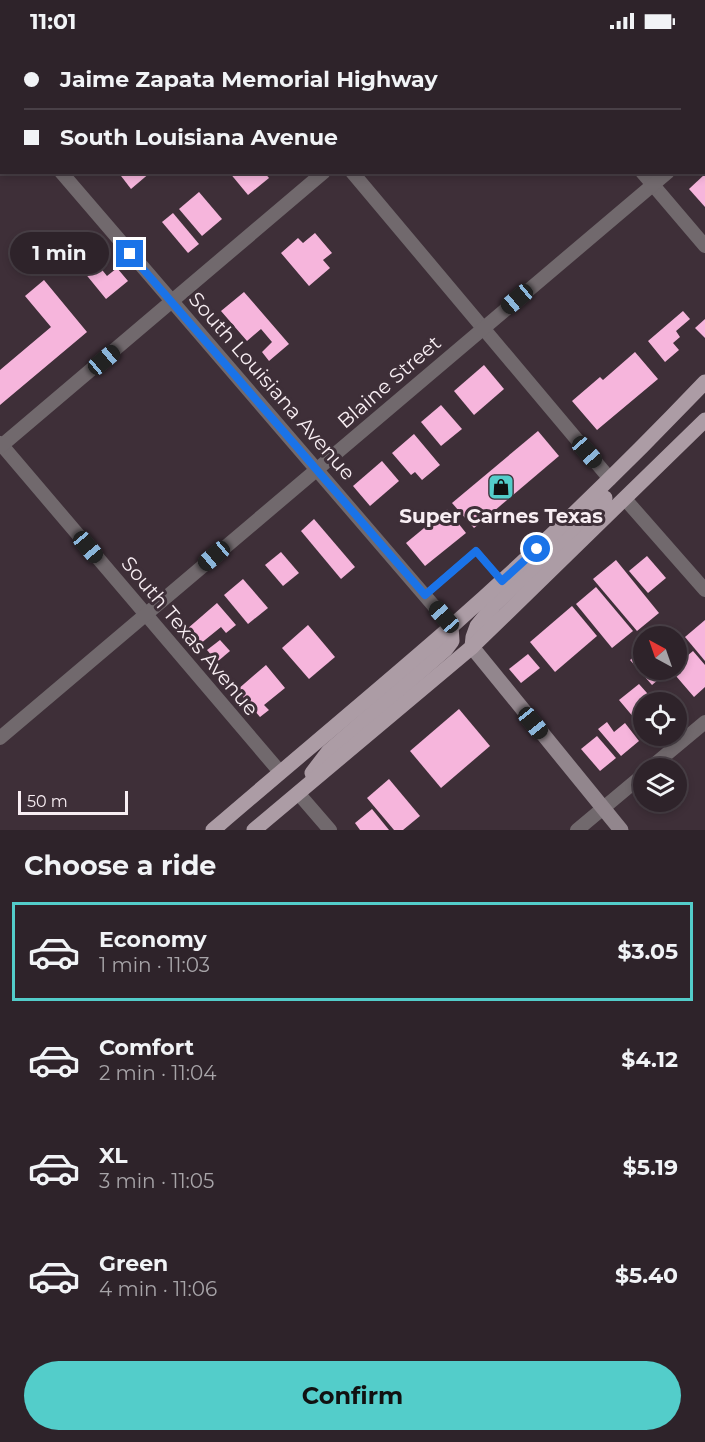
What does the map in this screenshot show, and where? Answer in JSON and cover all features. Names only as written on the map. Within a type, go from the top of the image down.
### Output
[{"type":"main road","points":[[213,830],[502,581],[610,479],[705,382]]},
{"type":"main road","points":[[254,830],[472,647],[705,420]]},
{"type":"main road","points":[[472,647],[472,637],[483,616],[605,498],[610,487],[610,479]]},
{"type":"main road","points":[[298,793],[328,752],[446,649],[452,641],[452,626]]},
{"type":"street","name":"South Louisiana Avenue","points":[[63,174],[452,626]]},
{"type":"street","points":[[1,445],[322,174]]},
{"type":"street","points":[[354,174],[610,479]]},
{"type":"street","points":[[644,174],[705,246]]},
{"type":"street","name":"Blaine Street","points":[[0,738],[666,174]]},
{"type":"street","name":"South Texas Avenue","points":[[1,445],[280,772]]},
{"type":"street","points":[[626,499],[705,590]]},
{"type":"street","points":[[472,647],[621,830]]},
{"type":"street","points":[[662,758],[705,722]]},
{"type":"street","points":[[577,830],[633,783]]},
{"type":"street","points":[[298,793],[330,830]]},
{"type":"lane","points":[[425,595],[476,551],[502,581]]},
{"type":"building","points":[[120,174],[149,174],[131,189]]},
{"type":"building","points":[[231,174],[266,174],[269,178],[248,195]]},
{"type":"building","points":[[705,174],[705,207],[689,189]]},
{"type":"building","points":[[199,192],[222,219],[202,236],[179,209]]},
{"type":"building","points":[[173,213],[199,244],[188,253],[162,222]]},
{"type":"building","points":[[315,233],[332,253],[323,260],[330,268],[309,286],[281,253],[298,238],[303,243]]},
{"type":"building","points":[[87,251],[107,276],[117,268],[128,281],[106,299],[75,261]]},
{"type":"building","points":[[44,280],[87,332],[0,405],[0,370],[51,327],[25,296]]},
{"type":"building","points":[[244,292],[289,344],[269,361],[262,352],[272,342],[261,329],[247,341],[221,311]]},
{"type":"building","points":[[683,311],[690,319],[676,331],[680,337],[673,343],[679,350],[665,362],[648,341]]},
{"type":"building","points":[[705,319],[705,338],[695,328]]},
{"type":"building","points":[[635,352],[658,379],[597,430],[572,401],[600,377],[603,380]]},
{"type":"building","points":[[484,365],[504,389],[474,415],[454,391]]},
{"type":"building","points":[[441,405],[462,429],[441,446],[421,422]]},
{"type":"building","points":[[538,431],[559,456],[474,528],[452,503]]},
{"type":"building","points":[[414,434],[440,465],[422,480],[415,472],[411,475],[392,453]]},
{"type":"building","points":[[382,461],[399,481],[370,506],[353,486]]},
{"type":"building","points":[[447,509],[466,533],[425,566],[406,543]]},
{"type":"building","points":[[314,519],[355,567],[341,579],[301,531]]},
{"type":"building","points":[[281,552],[299,573],[283,586],[265,565]]},
{"type":"building","points":[[647,556],[666,578],[648,593],[629,571]]},
{"type":"building","points":[[616,560],[659,613],[643,626],[633,626],[593,579]]},
{"type":"building","points":[[243,579],[268,608],[248,624],[224,595]]},
{"type":"building","points":[[596,587],[633,631],[612,648],[576,604]]},
{"type":"building","points":[[217,603],[236,625],[226,633],[221,627],[200,644],[187,629]]},
{"type":"building","points":[[572,606],[597,636],[555,672],[530,642]]},
{"type":"building","points":[[705,620],[705,661],[687,639],[687,635]]},
{"type":"building","points":[[308,625],[335,657],[309,679],[282,648]]},
{"type":"building","points":[[220,640],[230,651],[217,662],[207,650]]},
{"type":"building","points":[[693,651],[705,665],[705,687],[694,697],[679,680],[687,680],[687,656]]},
{"type":"building","points":[[528,654],[540,668],[521,683],[509,669]]},
{"type":"building","points":[[266,665],[285,688],[264,705],[269,710],[260,717],[237,690]]},
{"type":"building","points":[[648,680],[658,680],[652,685]]},
{"type":"building","points":[[639,684],[646,692],[633,692],[633,717],[619,700]]},
{"type":"building","points":[[459,709],[490,746],[441,788],[410,751]]},
{"type":"building","points":[[607,722],[614,732],[625,723],[633,733],[633,746],[621,756],[598,729]]},
{"type":"building","points":[[597,736],[616,758],[600,771],[581,749]]},
{"type":"building","points":[[389,779],[420,816],[403,830],[394,830],[367,798]]},
{"type":"building","points":[[372,809],[389,830],[360,830],[355,823]]},
{"type":"place","name":"Super Carnes Texas","points":[[501,487]]},
{"type":"route","points":[[130,254],[425,595],[476,551],[502,581],[537,549]]}]
